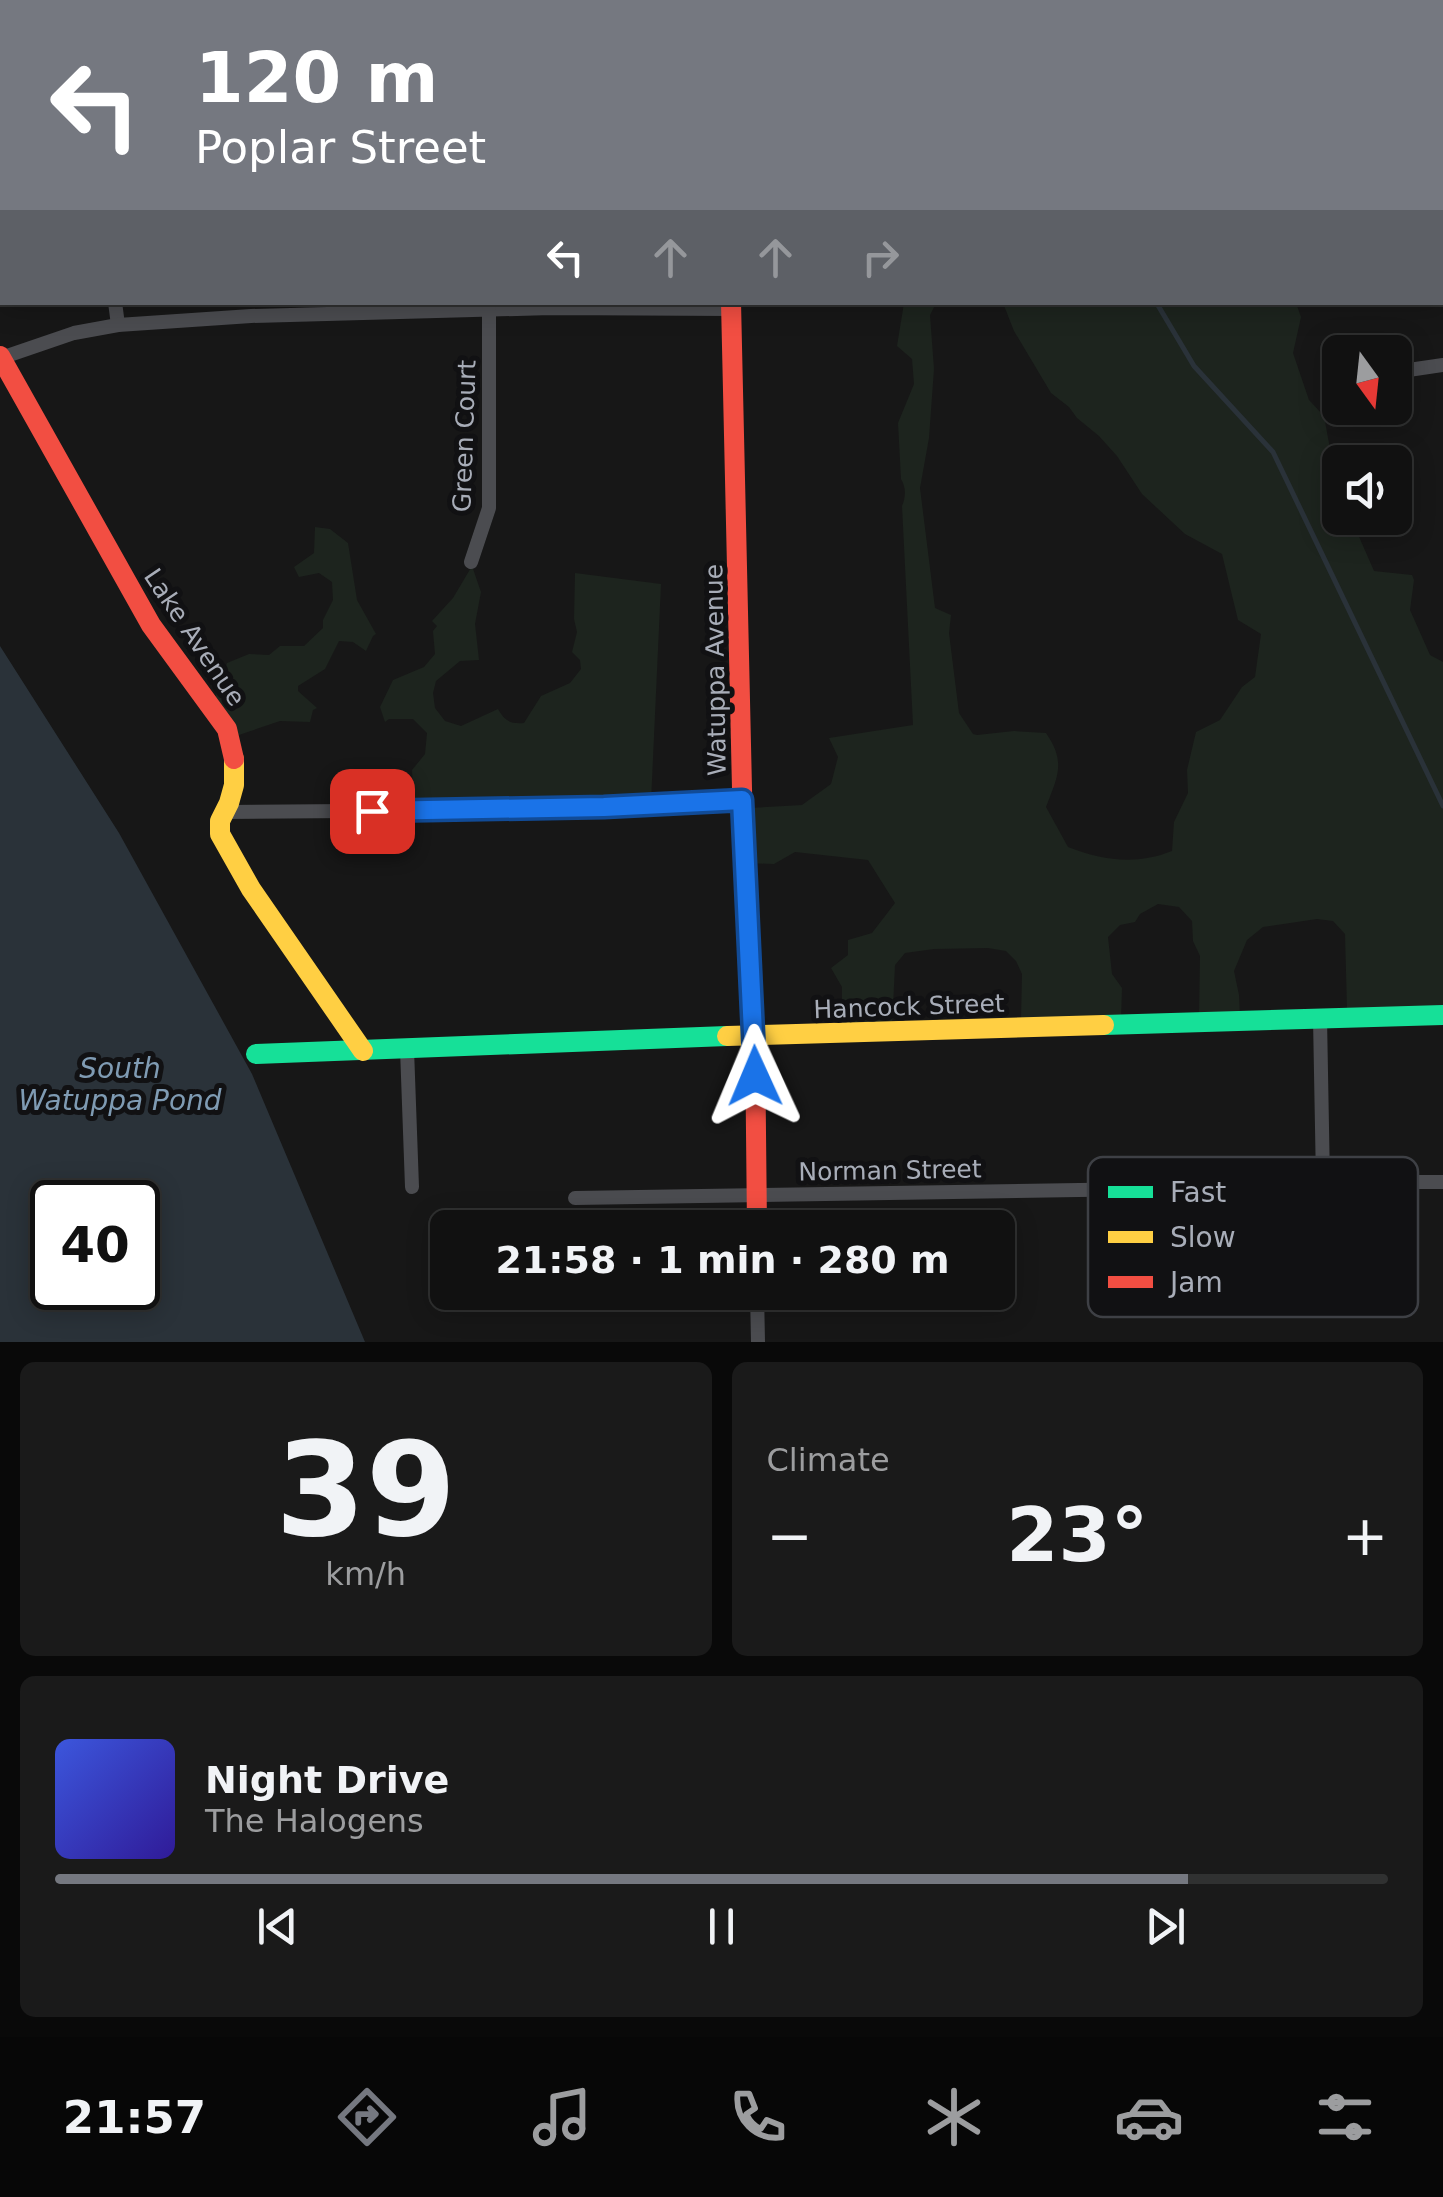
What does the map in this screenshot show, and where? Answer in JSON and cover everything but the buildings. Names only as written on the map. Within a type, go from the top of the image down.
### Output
[{"type":"street","points":[[116,305],[124,324]]},
{"type":"street","points":[[1,357],[74,333],[251,310],[732,306]]},
{"type":"street","name":"Watuppa Avenue","points":[[732,306],[742,800],[755,1036],[756,1210]]},
{"type":"street","name":"Green Court","points":[[471,562],[488,508],[489,310]]},
{"type":"street","name":"Lake Avenue","points":[[1,357],[151,625],[226,728],[234,766],[230,801],[219,827],[234,860],[362,1051]]},
{"type":"street","points":[[1412,370],[1443,365]]},
{"type":"street","points":[[224,812],[494,810],[742,800]]},
{"type":"street","name":"Hancock Street","points":[[256,1054],[640,1038],[1443,1014]]},
{"type":"street","points":[[1320,1018],[1323,1157]]},
{"type":"street","points":[[407,1049],[412,1187]]},
{"type":"street","name":"Norman Street","points":[[575,1198],[1088,1190]]},
{"type":"street","points":[[758,1310],[758,1342]]},
{"type":"shaded area","points":[[904,305],[935,305],[930,315],[934,369],[929,438],[920,488],[935,608],[951,615],[949,633],[959,713],[977,735],[1046,733],[1056,752],[1058,769],[1046,807],[1068,847],[1094,856],[1133,860],[1172,851],[1174,822],[1188,793],[1187,770],[1196,732],[1220,720],[1242,687],[1255,677],[1261,634],[1238,620],[1222,554],[1185,534],[1142,494],[1099,436],[1051,393],[1014,331],[1004,305],[1297,305],[1301,317],[1293,353],[1309,400],[1322,414],[1329,445],[1322,445],[1322,535],[1358,535],[1374,571],[1412,575],[1410,610],[1430,655],[1443,662],[1443,1014],[1347,1009],[1345,934],[1333,921],[1317,919],[1263,927],[1247,940],[1234,971],[1240,1017],[1199,1018],[1200,956],[1193,941],[1192,921],[1179,907],[1158,904],[1140,914],[1135,922],[1120,925],[1108,937],[1112,974],[1122,988],[1121,1020],[1021,1020],[1022,974],[1006,951],[934,949],[905,953],[895,965],[892,1028],[842,1028],[842,987],[831,968],[848,955],[848,940],[872,933],[895,903],[868,860],[795,852],[774,864],[744,863],[749,808],[802,805],[831,784],[838,757],[829,738],[913,725],[902,506],[905,492],[898,423],[914,384],[912,359],[897,346]]},
{"type":"shaded area","points":[[315,527],[330,529],[348,543],[357,600],[376,634],[366,651],[353,642],[339,641],[325,669],[298,686],[298,691],[317,708],[310,722],[280,721],[233,737],[213,704],[227,663],[249,654],[269,655],[280,646],[304,646],[323,628],[333,600],[332,582],[319,573],[299,577],[294,567],[314,553]]},
{"type":"shaded area","points":[[472,566],[481,592],[475,624],[479,660],[460,661],[436,681],[433,693],[435,708],[445,721],[461,726],[498,709],[508,721],[524,723],[541,696],[570,683],[581,669],[580,660],[572,652],[577,632],[575,573],[661,584],[651,802],[414,806],[412,770],[425,754],[427,733],[413,719],[385,722],[380,707],[393,680],[424,667],[435,654],[433,631],[437,626],[432,621],[453,598]]},
{"type":"water","name":"South Watuppa Pond","points":[[0,646],[119,833],[252,1074],[365,1342],[0,1342]]},
{"type":"waterway","points":[[1158,305],[1194,366],[1273,452],[1443,806]]},
{"type":"traffic: fast","points":[[1104,1025],[1443,1015]]},
{"type":"traffic: fast","points":[[256,1054],[727,1036]]},
{"type":"traffic: slow","points":[[234,759],[234,785],[220,821],[220,834],[251,889],[363,1051]]},
{"type":"traffic: slow","points":[[727,1036],[1104,1025]]},
{"type":"traffic: jam","points":[[731,305],[743,833],[755,1036],[757,1210]]},
{"type":"traffic: jam","points":[[0,356],[151,625],[227,729],[234,759]]},
{"type":"route","points":[[372,811],[742,800],[755,1076]]}]
